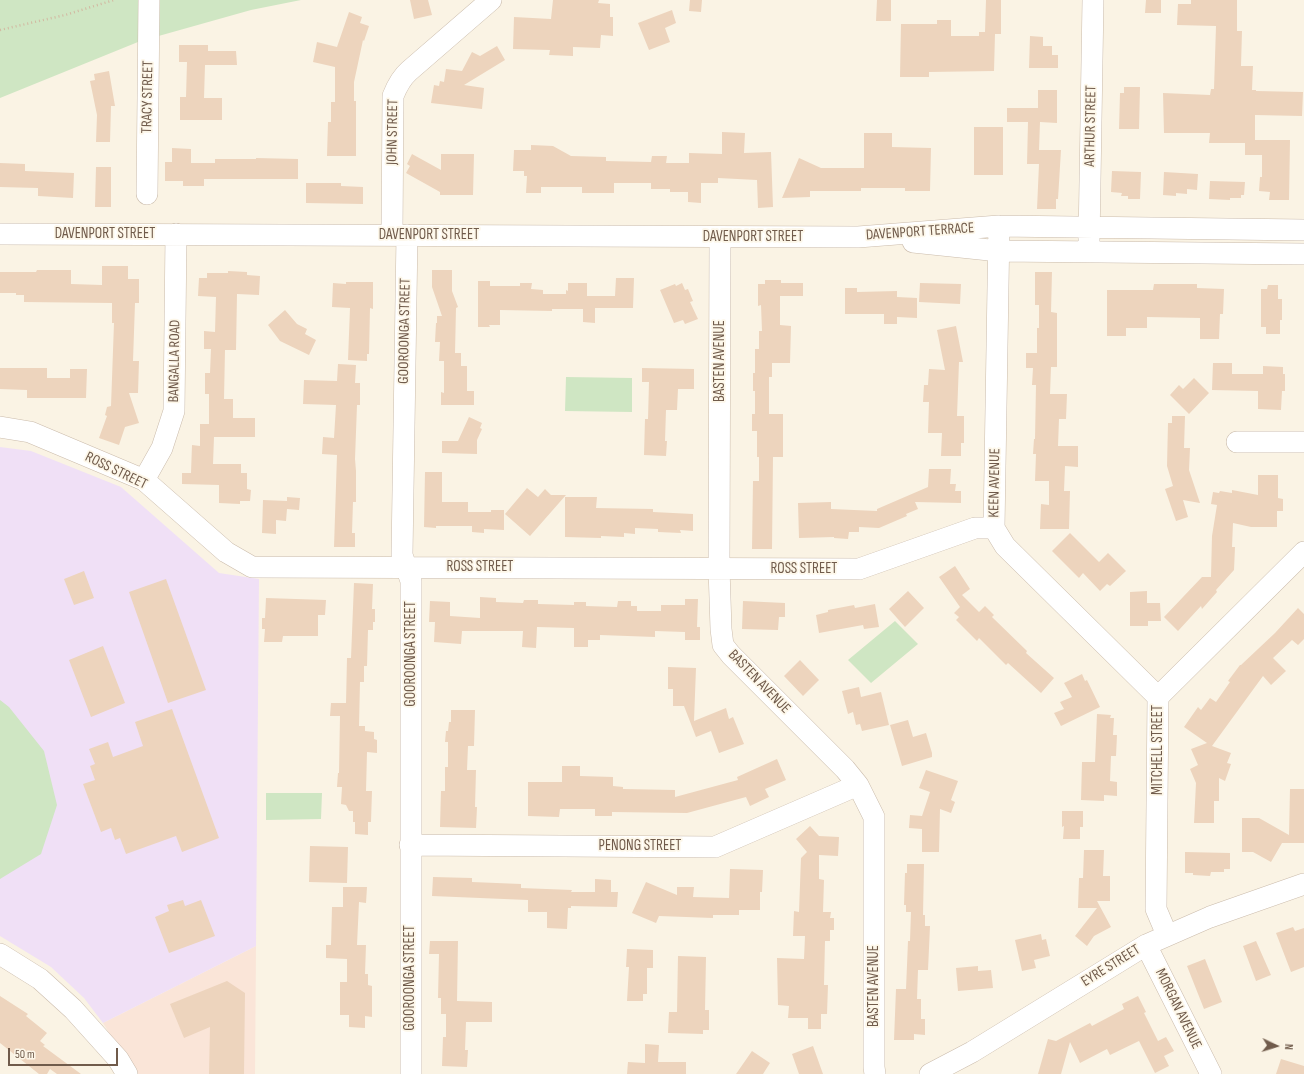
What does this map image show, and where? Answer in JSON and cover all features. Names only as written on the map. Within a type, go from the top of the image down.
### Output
[{"type":"street","name":"TRACY STREET","points":[[147,194],[149,0]]},
{"type":"street","name":"JOHN STREET","points":[[400,235],[393,96],[396,87],[402,77],[491,0]]},
{"type":"street","name":"ARTHUR STREET","points":[[1089,252],[1093,0]]},
{"type":"street","name":"DAVENPORT TERRACE","points":[[858,237],[999,226],[1304,230]]},
{"type":"street","name":"KEEN AVENUE","points":[[999,226],[994,528],[1005,546],[1158,697]]},
{"type":"street","name":"DAVENPORT STREET","points":[[0,234],[858,237]]},
{"type":"street","name":"BANGALLA ROAD","points":[[144,480],[162,448],[174,411],[176,234]]},
{"type":"street","name":"GOOROONGA STREET","points":[[400,235],[402,555],[411,581],[410,1074]]},
{"type":"street","name":"BASTEN AVENUE","points":[[720,237],[719,568],[723,645],[731,655],[846,769],[858,785],[874,817],[875,1074]]},
{"type":"street","name":"DAVENPORT TERRACE","points":[[858,237],[999,251],[1304,254]]},
{"type":"street","name":"ROSS STREET","points":[[0,427],[30,432],[144,480],[226,552],[252,567],[406,566],[859,569],[975,528],[994,528]]},
{"type":"street","points":[[1237,442],[1304,442]]},
{"type":"street","name":"MITCHELL STREET","points":[[1167,935],[1156,909],[1158,697],[1304,552]]},
{"type":"street","name":"PENONG STREET","points":[[410,845],[715,847],[858,785]]},
{"type":"street","name":"EYRE STREET","points":[[930,1074],[972,1052],[1146,945],[1210,917],[1304,884]]},
{"type":"street","name":"MORGAN AVENUE","points":[[1146,945],[1209,1073]]},
{"type":"street","points":[[0,954],[40,979],[73,1009],[118,1059],[127,1074]]},
{"type":"path","points":[[0,30],[65,15],[114,0]]},
{"type":"shaded area","points":[[0,447],[31,451],[121,487],[219,573],[259,579],[256,946],[103,1023],[84,998],[51,967],[0,936]]},
{"type":"shaded area","points":[[256,946],[255,1074],[134,1074],[103,1023]]},
{"type":"green space","points":[[0,0],[139,0],[138,42],[0,98]]},
{"type":"green space","points":[[156,0],[301,0],[251,10],[155,37]]},
{"type":"green space","points":[[566,377],[632,378],[632,412],[565,411]]},
{"type":"green space","points":[[895,621],[918,644],[871,683],[848,660]]},
{"type":"green space","points":[[0,700],[9,707],[44,751],[57,805],[41,854],[0,879]]},
{"type":"green space","points":[[266,793],[322,793],[321,819],[266,820]]},
{"type":"building","points":[[410,0],[428,0],[432,15],[414,19]]},
{"type":"building","points":[[553,0],[599,0],[598,3],[610,4],[610,17],[613,17],[613,36],[601,35],[600,48],[573,47],[573,56],[549,55],[550,50],[513,49],[514,17],[551,19]]},
{"type":"building","points":[[690,0],[702,0],[701,12],[689,11]]},
{"type":"building","points":[[877,0],[891,0],[891,21],[876,21]]},
{"type":"building","points":[[986,0],[1001,0],[1001,34],[995,34],[994,71],[929,72],[929,77],[900,77],[901,24],[937,24],[937,20],[951,20],[951,36],[979,36],[979,32],[985,32]]},
{"type":"building","points":[[1146,0],[1161,0],[1161,13],[1145,13]]},
{"type":"building","points":[[1191,0],[1237,0],[1237,31],[1242,31],[1241,66],[1253,66],[1252,90],[1303,92],[1302,116],[1255,115],[1255,140],[1290,140],[1289,200],[1269,200],[1270,192],[1259,191],[1260,177],[1262,177],[1262,155],[1245,155],[1245,143],[1209,143],[1210,133],[1164,133],[1163,93],[1210,95],[1211,89],[1214,89],[1216,26],[1177,25],[1178,4],[1191,4]]},
{"type":"building","points":[[672,10],[676,23],[665,28],[670,42],[649,50],[638,23]]},
{"type":"building","points":[[349,12],[362,17],[360,23],[369,26],[364,41],[363,40],[354,82],[354,101],[356,101],[356,156],[327,156],[328,122],[331,122],[331,102],[335,102],[335,67],[313,62],[317,42],[337,47]]},
{"type":"building","points":[[1030,36],[1043,37],[1043,46],[1052,46],[1052,55],[1058,55],[1058,68],[1029,68]]},
{"type":"building","points":[[179,45],[208,45],[208,51],[236,51],[237,65],[205,65],[204,98],[222,98],[222,120],[180,120],[180,97],[186,97],[187,62],[179,62]]},
{"type":"building","points":[[497,46],[505,60],[464,85],[484,88],[482,109],[431,103],[434,85],[439,86],[440,81],[444,82],[446,69],[462,71],[472,52],[480,56]]},
{"type":"building","points":[[109,71],[115,106],[111,106],[110,142],[96,142],[97,115],[90,81],[95,80],[94,74]]},
{"type":"building","points":[[1124,87],[1140,87],[1139,129],[1119,129],[1120,93],[1124,93]]},
{"type":"building","points":[[1038,90],[1057,90],[1057,123],[1040,122],[1039,150],[1061,150],[1056,209],[1037,209],[1039,164],[1027,164],[1028,122],[1007,122],[1007,108],[1038,108]]},
{"type":"building","points":[[974,127],[1003,127],[1003,175],[974,175]]},
{"type":"building","points":[[722,132],[745,133],[744,153],[771,152],[773,207],[758,208],[757,180],[718,178],[718,183],[701,183],[701,203],[688,202],[688,192],[670,192],[670,189],[651,189],[651,183],[614,183],[614,193],[582,193],[582,187],[541,187],[541,193],[526,193],[527,176],[524,176],[524,171],[513,171],[514,150],[531,150],[531,145],[553,146],[571,156],[606,157],[606,161],[651,162],[652,156],[667,156],[666,163],[689,163],[689,153],[722,154]]},
{"type":"building","points":[[864,133],[892,133],[892,147],[931,148],[930,191],[905,191],[905,188],[861,188],[861,191],[810,191],[810,197],[782,198],[799,158],[821,168],[864,168]]},
{"type":"building","points":[[172,148],[191,149],[191,163],[215,163],[215,159],[298,159],[298,179],[204,179],[204,186],[183,186],[183,181],[165,181],[165,162],[172,162]]},
{"type":"building","points":[[412,154],[441,170],[441,154],[474,154],[473,195],[440,195],[440,192],[406,173],[410,166],[407,164]]},
{"type":"building","points":[[0,163],[25,164],[25,171],[74,173],[73,198],[38,196],[38,188],[0,187]]},
{"type":"building","points":[[96,167],[111,167],[111,207],[95,207]]},
{"type":"building","points":[[1112,171],[1141,172],[1140,199],[1128,199],[1128,196],[1121,196],[1122,193],[1111,192]]},
{"type":"building","points":[[1164,172],[1198,174],[1197,190],[1187,189],[1187,194],[1176,193],[1176,196],[1163,195]]},
{"type":"building","points":[[1210,181],[1245,182],[1244,195],[1241,195],[1241,198],[1230,198],[1230,200],[1209,199]]},
{"type":"building","points":[[306,183],[341,183],[341,186],[363,187],[363,204],[306,203]]},
{"type":"building","points":[[102,266],[128,266],[128,279],[139,279],[139,303],[135,303],[133,361],[139,361],[138,393],[129,393],[139,423],[125,427],[119,445],[99,438],[107,416],[105,415],[107,407],[111,406],[114,323],[112,323],[112,303],[24,302],[24,295],[16,295],[16,293],[0,293],[0,272],[71,270],[71,284],[102,285]]},
{"type":"building","points":[[432,270],[452,270],[452,291],[458,307],[456,308],[455,353],[461,353],[461,366],[467,366],[467,391],[474,391],[474,405],[441,405],[441,392],[444,393],[444,361],[439,361],[440,342],[435,342],[437,316],[442,316],[432,287]]},
{"type":"building","points":[[228,271],[247,272],[247,275],[260,276],[259,295],[237,294],[236,350],[225,350],[224,399],[233,399],[233,418],[255,418],[255,437],[214,437],[213,464],[241,464],[241,473],[247,473],[247,489],[251,490],[250,501],[240,501],[240,504],[219,503],[219,485],[182,484],[182,473],[191,473],[192,445],[200,446],[200,424],[209,424],[209,394],[205,394],[205,373],[210,373],[211,349],[204,349],[204,331],[215,332],[216,297],[198,296],[199,278],[207,278],[207,273],[228,273]]},
{"type":"building","points":[[1035,272],[1052,272],[1051,312],[1057,313],[1057,367],[1051,367],[1050,394],[1067,394],[1066,419],[1059,419],[1058,446],[1078,446],[1078,467],[1065,466],[1064,491],[1070,491],[1069,529],[1040,529],[1041,504],[1049,505],[1049,481],[1035,481],[1036,454],[1033,454],[1035,439],[1036,385],[1032,385],[1033,368],[1026,368],[1026,353],[1037,353],[1039,305],[1035,305]]},
{"type":"building","points":[[616,278],[634,278],[633,308],[595,308],[595,323],[583,322],[583,309],[552,309],[552,311],[500,310],[500,325],[478,327],[478,281],[490,281],[490,286],[520,286],[520,283],[532,283],[531,289],[543,290],[543,294],[566,294],[566,290],[568,291],[568,283],[587,283],[587,296],[615,296]]},
{"type":"building","points":[[765,280],[781,280],[781,283],[803,283],[803,296],[780,296],[780,325],[791,326],[790,363],[772,363],[772,377],[769,377],[769,414],[783,414],[783,457],[773,457],[772,549],[752,549],[753,481],[759,481],[757,431],[752,431],[752,414],[755,414],[753,373],[755,373],[755,349],[759,349],[759,331],[762,331],[761,305],[758,306],[758,284],[765,284]]},
{"type":"building","points":[[346,282],[373,282],[373,309],[370,308],[369,354],[367,354],[367,361],[348,360],[350,308],[332,307],[333,283],[346,284]]},
{"type":"building","points":[[682,283],[685,290],[688,289],[693,301],[690,302],[698,319],[685,324],[683,320],[674,323],[660,290]]},
{"type":"building","points":[[920,283],[961,284],[960,304],[919,302]]},
{"type":"building","points":[[1154,284],[1197,284],[1197,288],[1224,289],[1223,314],[1220,314],[1219,339],[1200,339],[1200,318],[1147,317],[1147,328],[1126,328],[1126,336],[1107,336],[1107,290],[1153,290]]},
{"type":"building","points":[[1268,285],[1278,285],[1278,299],[1282,299],[1280,334],[1266,334],[1266,327],[1261,327],[1261,289],[1267,289]]},
{"type":"building","points":[[845,288],[857,288],[857,292],[897,291],[897,297],[917,298],[917,318],[897,317],[897,324],[884,324],[884,314],[845,314]]},
{"type":"building","points":[[285,310],[297,324],[307,329],[305,334],[316,340],[309,355],[280,341],[268,325]]},
{"type":"building","points":[[956,326],[963,362],[959,362],[957,416],[964,416],[964,443],[961,443],[961,456],[941,456],[942,433],[928,433],[929,402],[923,402],[924,385],[928,385],[929,369],[945,370],[937,330]]},
{"type":"building","points":[[1213,363],[1232,363],[1232,374],[1263,374],[1263,366],[1283,367],[1283,374],[1285,374],[1285,391],[1282,391],[1281,410],[1258,409],[1258,391],[1212,390]]},
{"type":"building","points":[[338,364],[356,365],[355,383],[360,383],[360,405],[357,405],[355,459],[356,502],[353,502],[352,533],[355,533],[355,547],[334,547],[337,455],[322,454],[323,437],[334,438],[336,405],[303,404],[304,380],[337,381]]},
{"type":"building","points":[[0,368],[47,368],[47,378],[70,378],[70,369],[87,369],[86,398],[27,398],[27,390],[0,389]]},
{"type":"building","points":[[642,368],[694,369],[694,389],[678,389],[677,410],[666,410],[666,456],[644,455],[645,419],[648,419],[649,382],[642,382]]},
{"type":"building","points":[[1194,378],[1209,393],[1189,414],[1170,395],[1179,385],[1183,389]]},
{"type":"building","points":[[1172,416],[1185,416],[1184,448],[1190,448],[1189,470],[1200,503],[1183,500],[1188,517],[1176,521],[1165,489],[1173,486],[1167,466],[1168,423],[1172,423]]},
{"type":"building","points":[[469,417],[482,423],[480,428],[482,429],[477,440],[477,454],[442,453],[442,441],[458,441]]},
{"type":"building","points":[[929,469],[951,469],[950,484],[956,484],[955,491],[961,491],[961,503],[915,502],[918,509],[906,514],[907,516],[879,528],[859,527],[859,532],[849,532],[848,539],[834,537],[799,538],[798,503],[831,502],[831,509],[877,511],[877,509],[928,487]]},
{"type":"building","points":[[425,472],[442,472],[442,502],[468,502],[468,512],[491,512],[491,510],[504,510],[504,530],[484,529],[484,533],[472,532],[472,526],[436,526],[436,528],[424,527]]},
{"type":"building","points":[[1258,475],[1278,475],[1278,498],[1283,499],[1283,511],[1277,511],[1277,527],[1251,527],[1233,523],[1232,547],[1235,547],[1234,570],[1216,590],[1217,592],[1202,609],[1201,606],[1178,631],[1164,617],[1202,577],[1211,577],[1212,536],[1217,505],[1211,504],[1213,492],[1219,493],[1220,491],[1232,493],[1232,490],[1258,495]]},
{"type":"building","points":[[527,488],[538,497],[545,489],[551,495],[566,495],[530,536],[505,514]]},
{"type":"building","points":[[287,497],[300,498],[299,510],[287,509],[286,521],[276,520],[276,534],[262,533],[263,500],[287,501]]},
{"type":"building","points":[[565,497],[597,497],[596,508],[653,509],[653,512],[693,514],[693,531],[680,530],[681,533],[658,532],[658,529],[635,528],[635,534],[624,533],[624,537],[565,537]]},
{"type":"building","points":[[1070,533],[1099,562],[1108,553],[1126,571],[1110,586],[1107,584],[1100,591],[1083,573],[1079,578],[1052,551]]},
{"type":"building","points":[[955,566],[970,589],[962,595],[979,612],[985,606],[994,615],[992,617],[1027,651],[1026,653],[1054,678],[1041,693],[1008,663],[1006,665],[979,638],[977,641],[956,620],[959,617],[954,613],[960,607],[939,577]]},
{"type":"building","points":[[84,571],[94,598],[74,605],[64,579]]},
{"type":"building","points":[[166,579],[206,690],[168,703],[129,592]]},
{"type":"building","points":[[354,583],[373,584],[372,609],[375,609],[375,622],[373,622],[373,630],[368,630],[367,666],[364,666],[364,682],[360,682],[359,726],[365,726],[365,731],[374,732],[374,739],[377,740],[377,753],[367,752],[366,791],[372,791],[371,822],[368,822],[368,835],[355,834],[353,811],[349,811],[346,805],[341,804],[342,787],[337,787],[339,773],[340,716],[330,716],[331,703],[346,703],[347,658],[351,658]]},
{"type":"building","points":[[908,591],[924,608],[905,627],[889,609]]},
{"type":"building","points":[[1147,591],[1147,603],[1160,603],[1161,621],[1148,621],[1148,626],[1130,626],[1130,592]]},
{"type":"building","points":[[480,597],[496,598],[496,602],[523,603],[524,600],[538,600],[538,604],[574,605],[574,602],[586,602],[586,606],[617,607],[618,601],[631,601],[631,606],[637,606],[637,611],[661,611],[661,605],[685,605],[685,599],[698,599],[697,627],[700,627],[700,640],[685,640],[685,632],[655,631],[655,637],[600,635],[600,640],[588,640],[588,647],[574,647],[574,628],[537,627],[536,648],[522,647],[523,631],[462,631],[461,644],[434,642],[435,622],[429,622],[430,601],[450,602],[450,616],[480,618]]},
{"type":"building","points":[[266,598],[326,600],[325,615],[318,615],[318,636],[283,636],[282,642],[264,642],[265,629],[262,629],[262,618],[265,618]]},
{"type":"building","points":[[743,601],[785,603],[785,617],[779,617],[778,630],[742,629]]},
{"type":"building","points":[[875,604],[879,627],[864,629],[863,625],[819,633],[816,615],[828,612],[828,610],[854,605],[855,608]]},
{"type":"building","points":[[1298,608],[1304,614],[1304,639],[1298,645],[1292,640],[1273,658],[1286,671],[1271,685],[1263,676],[1212,746],[1231,753],[1227,763],[1231,764],[1225,781],[1219,778],[1219,801],[1214,801],[1214,823],[1194,823],[1196,783],[1190,769],[1198,765],[1191,749],[1207,743],[1184,727],[1198,707],[1201,710],[1210,698],[1216,702],[1230,682],[1228,681],[1240,665],[1275,633]]},
{"type":"building","points":[[103,646],[125,703],[91,717],[69,660]]},
{"type":"building","points":[[800,660],[819,680],[803,696],[784,676]]},
{"type":"building","points":[[668,667],[696,668],[694,721],[726,708],[729,719],[733,717],[744,744],[719,753],[711,731],[696,737],[684,706],[673,706],[673,689],[668,689]]},
{"type":"building","points":[[1082,674],[1085,681],[1087,680],[1100,707],[1061,726],[1054,713],[1064,709],[1060,702],[1072,697],[1064,683]]},
{"type":"building","points":[[859,687],[861,697],[881,692],[889,725],[862,731],[860,724],[856,725],[853,712],[848,714],[842,691]]},
{"type":"building","points":[[172,709],[219,838],[182,852],[176,836],[126,854],[120,838],[115,840],[111,828],[101,832],[83,784],[95,780],[90,766],[95,764],[89,749],[108,742],[113,757],[143,746],[135,722]]},
{"type":"building","points":[[451,710],[475,710],[474,746],[468,746],[467,770],[476,770],[476,828],[440,827],[441,791],[445,791],[445,767],[448,767],[448,742],[445,742],[446,731],[448,731],[449,722],[451,722]]},
{"type":"building","points":[[1097,714],[1111,715],[1110,718],[1114,718],[1113,735],[1117,735],[1116,756],[1111,756],[1110,781],[1117,782],[1117,796],[1104,795],[1104,801],[1081,800],[1082,762],[1095,762]]},
{"type":"building","points":[[908,720],[913,737],[926,733],[932,757],[902,766],[890,725]]},
{"type":"building","points":[[777,759],[786,780],[765,789],[769,797],[750,806],[746,797],[687,813],[612,812],[612,816],[595,816],[595,809],[560,809],[559,817],[528,816],[528,782],[562,782],[562,766],[580,766],[580,776],[613,777],[613,786],[623,787],[623,789],[675,790],[675,797],[738,780],[737,777]]},
{"type":"building","points":[[926,770],[958,781],[951,800],[955,802],[951,813],[940,809],[939,852],[922,852],[922,829],[909,828],[910,815],[922,816],[930,792],[919,788]]},
{"type":"building","points":[[1290,789],[1304,789],[1304,843],[1282,843],[1271,862],[1253,852],[1242,852],[1242,818],[1259,818],[1289,835]]},
{"type":"building","points":[[1062,811],[1083,811],[1083,827],[1080,827],[1080,839],[1063,839],[1064,826],[1062,827]]},
{"type":"building","points":[[810,826],[819,836],[839,837],[838,856],[819,855],[819,879],[824,880],[823,912],[831,912],[830,918],[834,918],[834,930],[830,930],[830,941],[825,941],[824,985],[828,985],[827,1014],[821,1014],[821,1029],[808,1029],[808,1018],[788,1018],[789,1006],[778,1005],[777,958],[804,959],[805,936],[793,936],[794,911],[799,912],[801,858],[807,852],[796,839]]},
{"type":"building","points":[[310,846],[348,847],[347,883],[309,882]]},
{"type":"building","points":[[1084,850],[1104,850],[1103,876],[1110,876],[1110,901],[1097,901],[1111,927],[1094,936],[1087,946],[1075,936],[1097,908],[1078,908],[1079,878],[1083,878]]},
{"type":"building","points":[[1185,852],[1230,853],[1230,869],[1224,869],[1224,872],[1211,872],[1210,876],[1185,873]]},
{"type":"building","points":[[907,864],[924,864],[923,915],[925,915],[925,926],[930,926],[928,970],[918,970],[917,999],[921,999],[921,1019],[925,1019],[925,1035],[914,1034],[914,1040],[894,1040],[896,989],[906,989],[908,941],[910,941],[911,912],[906,912],[906,905],[904,905],[905,873],[907,873]]},
{"type":"building","points":[[730,869],[763,870],[762,892],[760,892],[760,910],[739,910],[739,915],[713,915],[713,918],[659,916],[656,923],[632,913],[646,882],[677,895],[677,887],[694,887],[693,897],[729,898]]},
{"type":"building","points":[[433,877],[472,878],[472,882],[521,884],[521,888],[572,890],[571,892],[595,892],[595,879],[611,880],[611,892],[618,892],[617,907],[571,906],[571,908],[568,908],[567,929],[547,928],[547,912],[528,912],[528,900],[432,896]]},
{"type":"building","points":[[343,887],[367,887],[366,903],[359,902],[357,945],[366,945],[365,974],[368,974],[368,985],[372,986],[372,1017],[365,1016],[365,1028],[349,1027],[349,1015],[340,1015],[340,982],[347,982],[347,959],[326,958],[326,945],[331,945],[332,907],[343,907]]},
{"type":"building","points":[[183,900],[185,906],[201,900],[215,936],[169,953],[155,917],[169,911],[167,905]]},
{"type":"building","points":[[1293,927],[1295,931],[1304,928],[1304,967],[1291,972],[1276,933]]},
{"type":"building","points":[[1041,934],[1042,940],[1046,939],[1050,956],[1034,960],[1036,968],[1022,971],[1015,940]]},
{"type":"building","points":[[430,941],[458,941],[457,1001],[492,1002],[492,1022],[466,1022],[465,1050],[468,1050],[467,1067],[442,1066],[443,1037],[446,1037],[446,1014],[441,1014],[441,998],[438,998],[439,954],[429,954]]},
{"type":"building","points":[[1256,941],[1271,975],[1256,981],[1243,946]]},
{"type":"building","points":[[627,949],[653,950],[653,968],[647,968],[647,994],[643,994],[643,1001],[627,1001],[629,967],[626,967]]},
{"type":"building","points":[[678,956],[706,957],[705,1010],[709,1010],[709,1030],[703,1030],[703,1034],[668,1033],[669,1012],[677,1012]]},
{"type":"building","points":[[1205,959],[1222,1002],[1204,1009],[1187,966]]},
{"type":"building","points":[[978,966],[978,971],[991,970],[993,988],[958,991],[956,968]]},
{"type":"building","points":[[227,981],[245,993],[244,1074],[209,1074],[210,1027],[184,1038],[170,1004]]},
{"type":"building","points":[[0,996],[28,1014],[26,1016],[47,1033],[40,1041],[45,1045],[43,1046],[81,1074],[57,1074],[50,1069],[47,1074],[39,1074],[0,1043]]},
{"type":"building","points":[[1138,996],[1146,1012],[1144,1013],[1158,1041],[1166,1037],[1174,1051],[1164,1056],[1169,1066],[1155,1073],[1139,1041],[1110,1055],[1107,1049],[1080,1063],[1070,1042],[1061,1074],[1038,1074],[1048,1039],[1056,1041],[1090,1023],[1092,1026],[1124,1009],[1122,1004]]},
{"type":"building","points":[[645,1044],[659,1045],[658,1062],[686,1062],[686,1074],[627,1074],[628,1062],[645,1063]]},
{"type":"building","points":[[813,1046],[823,1074],[799,1074],[792,1054]]},
{"type":"building","points":[[752,1051],[770,1063],[763,1074],[736,1074]]},
{"type":"building","points":[[1281,1059],[1304,1066],[1304,1074],[1276,1074]]}]
